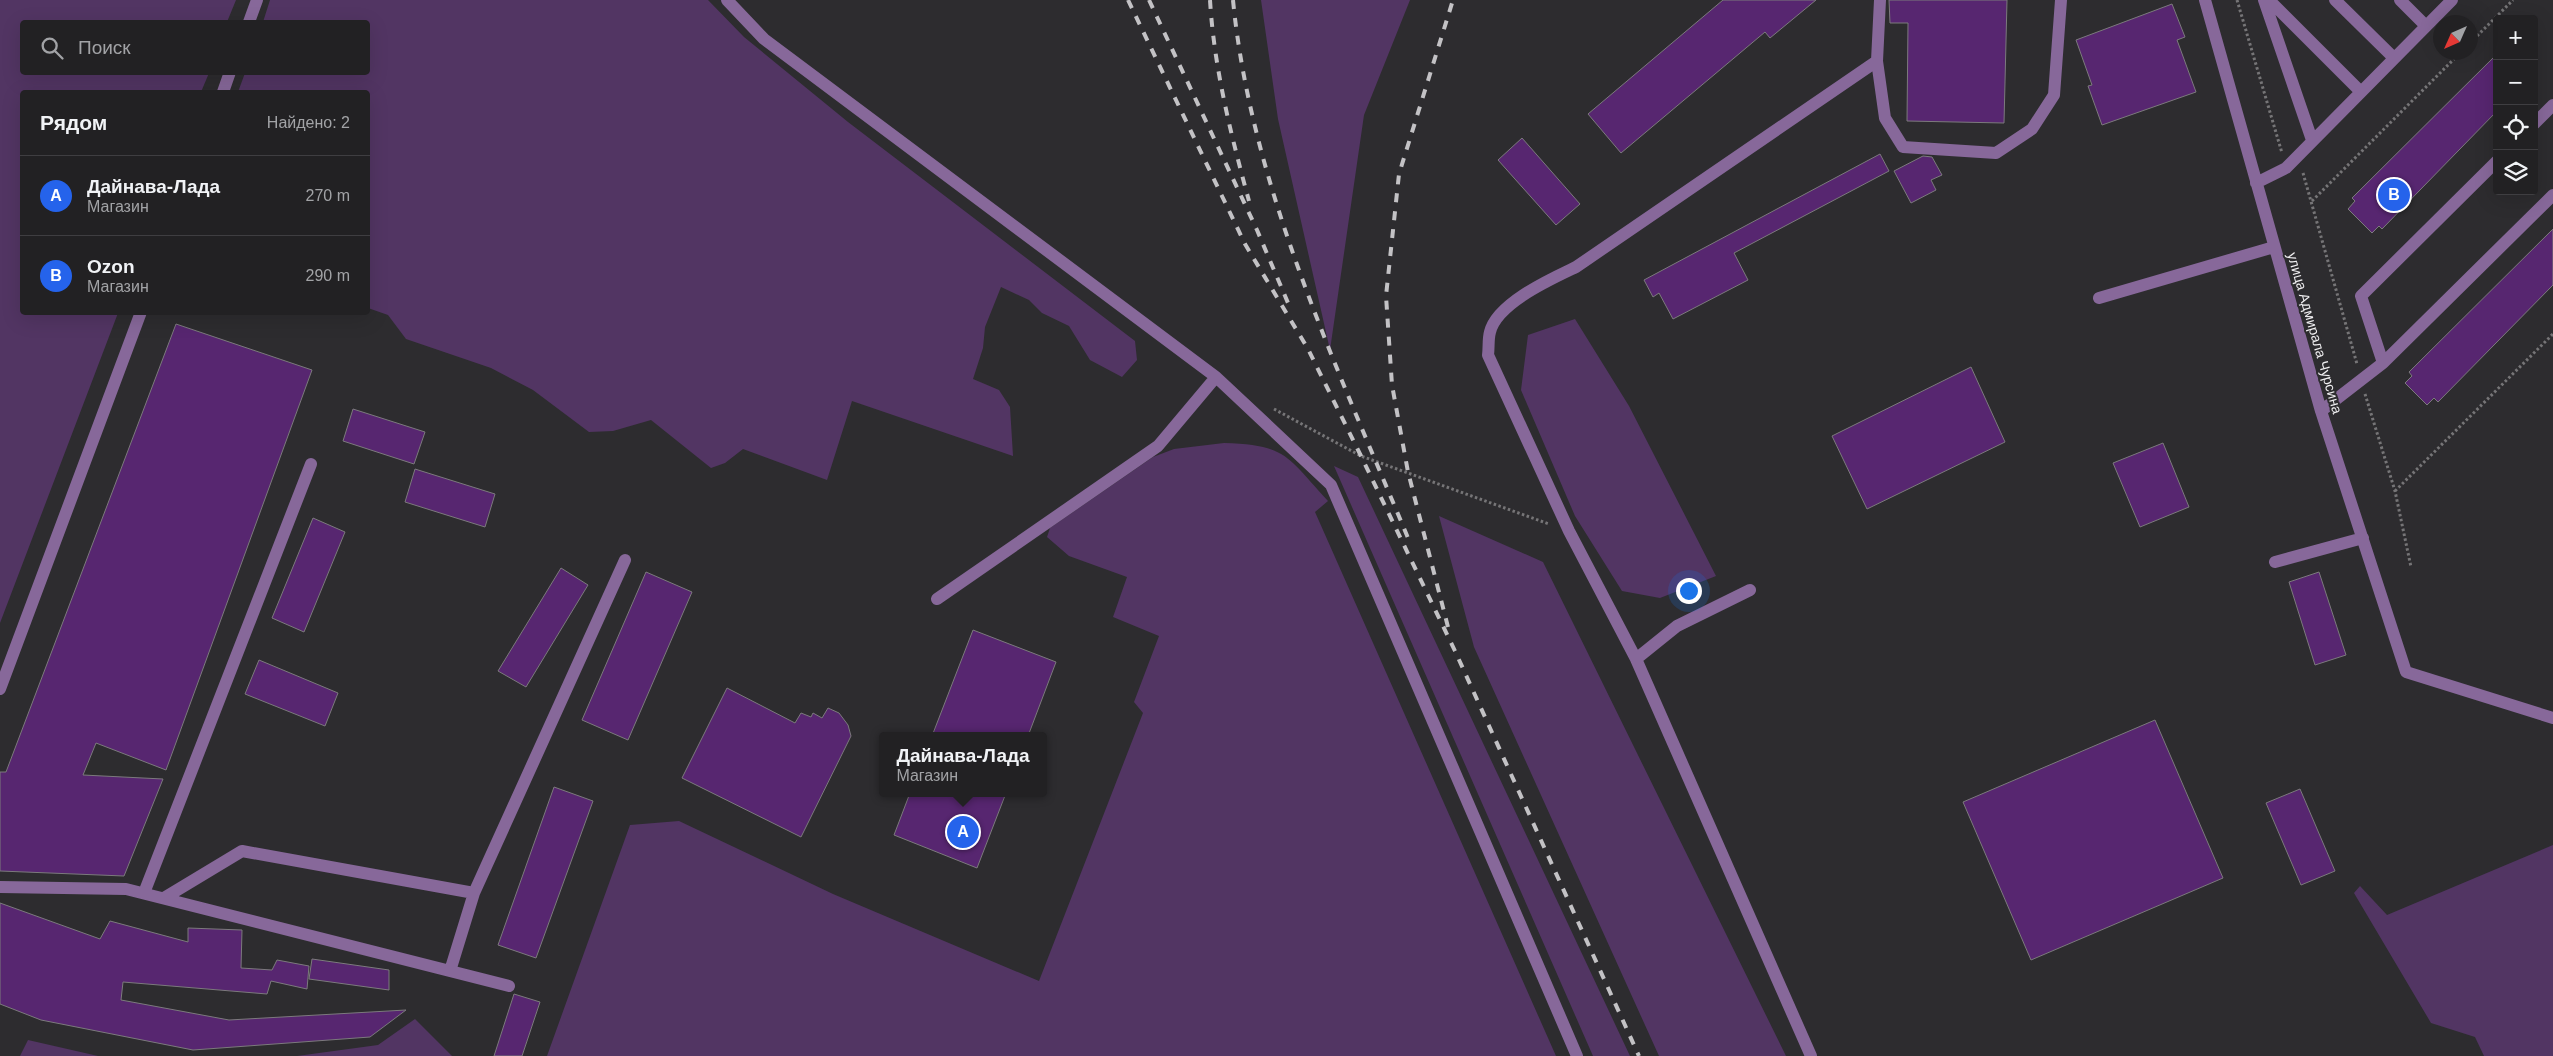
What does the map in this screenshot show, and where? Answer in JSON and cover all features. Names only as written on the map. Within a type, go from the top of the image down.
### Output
[{"type":"street","points":[[250,20],[257,0]]},
{"type":"street","points":[[727,0],[764,39],[1216,377],[1331,485],[1576,1056]]},
{"type":"street","points":[[1880,0],[1877,60],[1885,118],[1903,147],[1996,153],[2032,129],[2054,95],[2060,0]]},
{"type":"street","name":"улица Адмирала Чурсина","points":[[2205,0],[2321,411],[2406,672],[2553,718]]},
{"type":"street","points":[[2264,0],[2312,140]]},
{"type":"street","points":[[2269,0],[2361,92]]},
{"type":"street","points":[[2335,0],[2394,58]]},
{"type":"street","points":[[2400,0],[2426,26]]},
{"type":"street","points":[[2256,183],[2286,168],[2452,0]]},
{"type":"street","points":[[1811,1056],[1636,659],[1569,531],[1488,355],[1490,330],[1506,307],[1545,282],[1576,267],[1877,60]]},
{"type":"street","points":[[224,90],[229,75]]},
{"type":"street","points":[[2538,120],[2553,105]]},
{"type":"street","points":[[2383,363],[2361,296],[2493,165]]},
{"type":"street","points":[[2321,411],[2383,363],[2553,196]]},
{"type":"street","points":[[2099,298],[2274,247]]},
{"type":"street","points":[[0,689],[140,315]]},
{"type":"street","points":[[937,599],[1158,446],[1216,377]]},
{"type":"street","points":[[144,893],[311,464]]},
{"type":"street","points":[[2275,562],[2362,538]]},
{"type":"street","points":[[450,971],[474,893],[625,560]]},
{"type":"street","points":[[1636,659],[1677,626],[1750,590]]},
{"type":"street","points":[[164,898],[242,851],[474,893]]},
{"type":"street","points":[[0,887],[126,889],[509,986]]},
{"type":"path","points":[[2237,0],[2286,168]]},
{"type":"path","points":[[2478,35],[2513,0]]},
{"type":"path","points":[[2298,154],[2312,201],[2453,60]]},
{"type":"path","points":[[2395,491],[2553,334]]},
{"type":"path","points":[[1267,405],[1361,456],[1569,531]]},
{"type":"shaded area","points":[[0,0],[236,0],[228,20],[20,20],[20,75],[208,75],[202,90],[20,90],[20,315],[117,315],[0,623]]},
{"type":"shaded area","points":[[270,0],[708,0],[744,37],[848,122],[1135,341],[1137,360],[1122,377],[1090,360],[1069,326],[1042,313],[1029,300],[1001,287],[985,327],[983,348],[973,379],[999,390],[1010,407],[1013,456],[852,401],[827,480],[743,449],[725,463],[711,468],[651,420],[613,431],[589,432],[533,390],[491,368],[406,339],[388,315],[370,309],[370,90],[239,90],[244,75],[370,75],[370,20],[264,20]]},
{"type":"shaded area","points":[[1261,0],[1410,0],[1364,115],[1330,350],[1278,119]]},
{"type":"shaded area","points":[[1575,319],[1629,406],[1716,576],[1660,598],[1622,591],[1575,516],[1521,390],[1528,335]]},
{"type":"shaded area","points":[[1224,443],[1261,447],[1285,456],[1328,501],[1315,512],[1556,1056],[547,1056],[630,825],[679,821],[833,894],[1039,981],[1143,713],[1134,702],[1159,636],[1113,617],[1127,577],[1069,556],[1047,537],[1050,528],[1153,457],[1174,449]]},
{"type":"shaded area","points":[[1334,466],[1358,477],[1630,1056],[1593,1056]]},
{"type":"shaded area","points":[[1439,516],[1543,562],[1786,1056],[1659,1056],[1474,647]]},
{"type":"shaded area","points":[[2553,845],[2553,1056],[2484,1056],[2475,1037],[2431,1023],[2354,893],[2360,886],[2387,915]]},
{"type":"shaded area","points":[[415,1019],[452,1056],[297,1056],[378,1045]]},
{"type":"shaded area","points":[[28,1040],[98,1056],[20,1056]]},
{"type":"building","points":[[1723,0],[1816,0],[1770,38],[1765,32],[1621,153],[1588,114]]},
{"type":"building","points":[[1889,0],[2007,0],[2004,123],[1907,121],[1908,23],[1890,23]]},
{"type":"building","points":[[2172,4],[2185,37],[2177,40],[2196,92],[2102,125],[2088,86],[2092,85],[2076,40]]},
{"type":"building","points":[[2493,58],[2493,115],[2382,229],[2379,226],[2372,233],[2348,209],[2355,201],[2352,198]]},
{"type":"building","points":[[1522,138],[1580,204],[1556,225],[1498,160]]},
{"type":"building","points":[[1880,154],[1889,171],[1734,253],[1748,280],[1673,319],[1659,293],[1653,297],[1644,280]]},
{"type":"building","points":[[1923,156],[1932,157],[1942,175],[1931,180],[1936,190],[1911,203],[1894,171]]},
{"type":"building","points":[[2553,229],[2553,285],[2438,402],[2434,398],[2427,405],[2405,383],[2412,376],[2409,372]]},
{"type":"building","points":[[176,324],[312,370],[166,770],[96,743],[83,775],[163,779],[124,876],[0,871],[0,772],[6,772]]},
{"type":"building","points":[[1971,367],[2005,442],[1867,509],[1832,436]]},
{"type":"building","points":[[353,409],[425,432],[414,464],[343,441]]},
{"type":"building","points":[[2163,443],[2189,507],[2140,527],[2113,463]]},
{"type":"building","points":[[415,469],[495,494],[485,527],[405,502]]},
{"type":"building","points":[[313,518],[345,532],[304,632],[272,618]]},
{"type":"building","points":[[561,568],[588,585],[526,687],[498,671]]},
{"type":"building","points":[[646,572],[692,592],[628,740],[582,720]]},
{"type":"building","points":[[2319,572],[2346,655],[2315,665],[2289,582]]},
{"type":"building","points":[[973,630],[1056,662],[1030,732],[934,732]]},
{"type":"building","points":[[259,660],[338,693],[325,726],[245,694]]},
{"type":"building","points":[[727,688],[795,723],[801,713],[811,717],[813,713],[822,718],[828,708],[839,713],[848,725],[851,736],[801,837],[682,778]]},
{"type":"building","points":[[2155,720],[2223,878],[2031,960],[1963,802]]},
{"type":"building","points":[[554,787],[593,801],[536,958],[498,945]]},
{"type":"building","points":[[2300,789],[2335,871],[2301,885],[2266,803]]},
{"type":"building","points":[[908,797],[1004,797],[977,868],[894,835]]},
{"type":"building","points":[[0,903],[100,939],[110,921],[188,942],[188,928],[242,930],[241,968],[272,970],[277,960],[309,966],[307,989],[271,981],[267,994],[123,982],[121,1000],[229,1020],[406,1010],[370,1037],[193,1050],[41,1020],[0,1004]]},
{"type":"building","points":[[312,959],[389,970],[389,990],[309,979]]},
{"type":"building","points":[[514,994],[540,1002],[522,1056],[494,1056]]},
{"type":"railway","points":[[1128,0],[1245,244],[1308,349],[1361,456],[1455,651],[1639,1056]]},
{"type":"railway","points":[[1149,0],[1257,230],[1291,310]]},
{"type":"railway","points":[[1210,0],[1219,76],[1249,201]]},
{"type":"railway","points":[[1233,0],[1243,70],[1258,138],[1278,207],[1326,342],[1408,538]]},
{"type":"railway","points":[[1448,627],[1408,472],[1392,385],[1386,296],[1399,174],[1453,0]]},
{"type":"place","name":"Ozon","points":[[2394,195]]},
{"type":"place","name":"Дайнава-Лада","points":[[963,832]]}]
